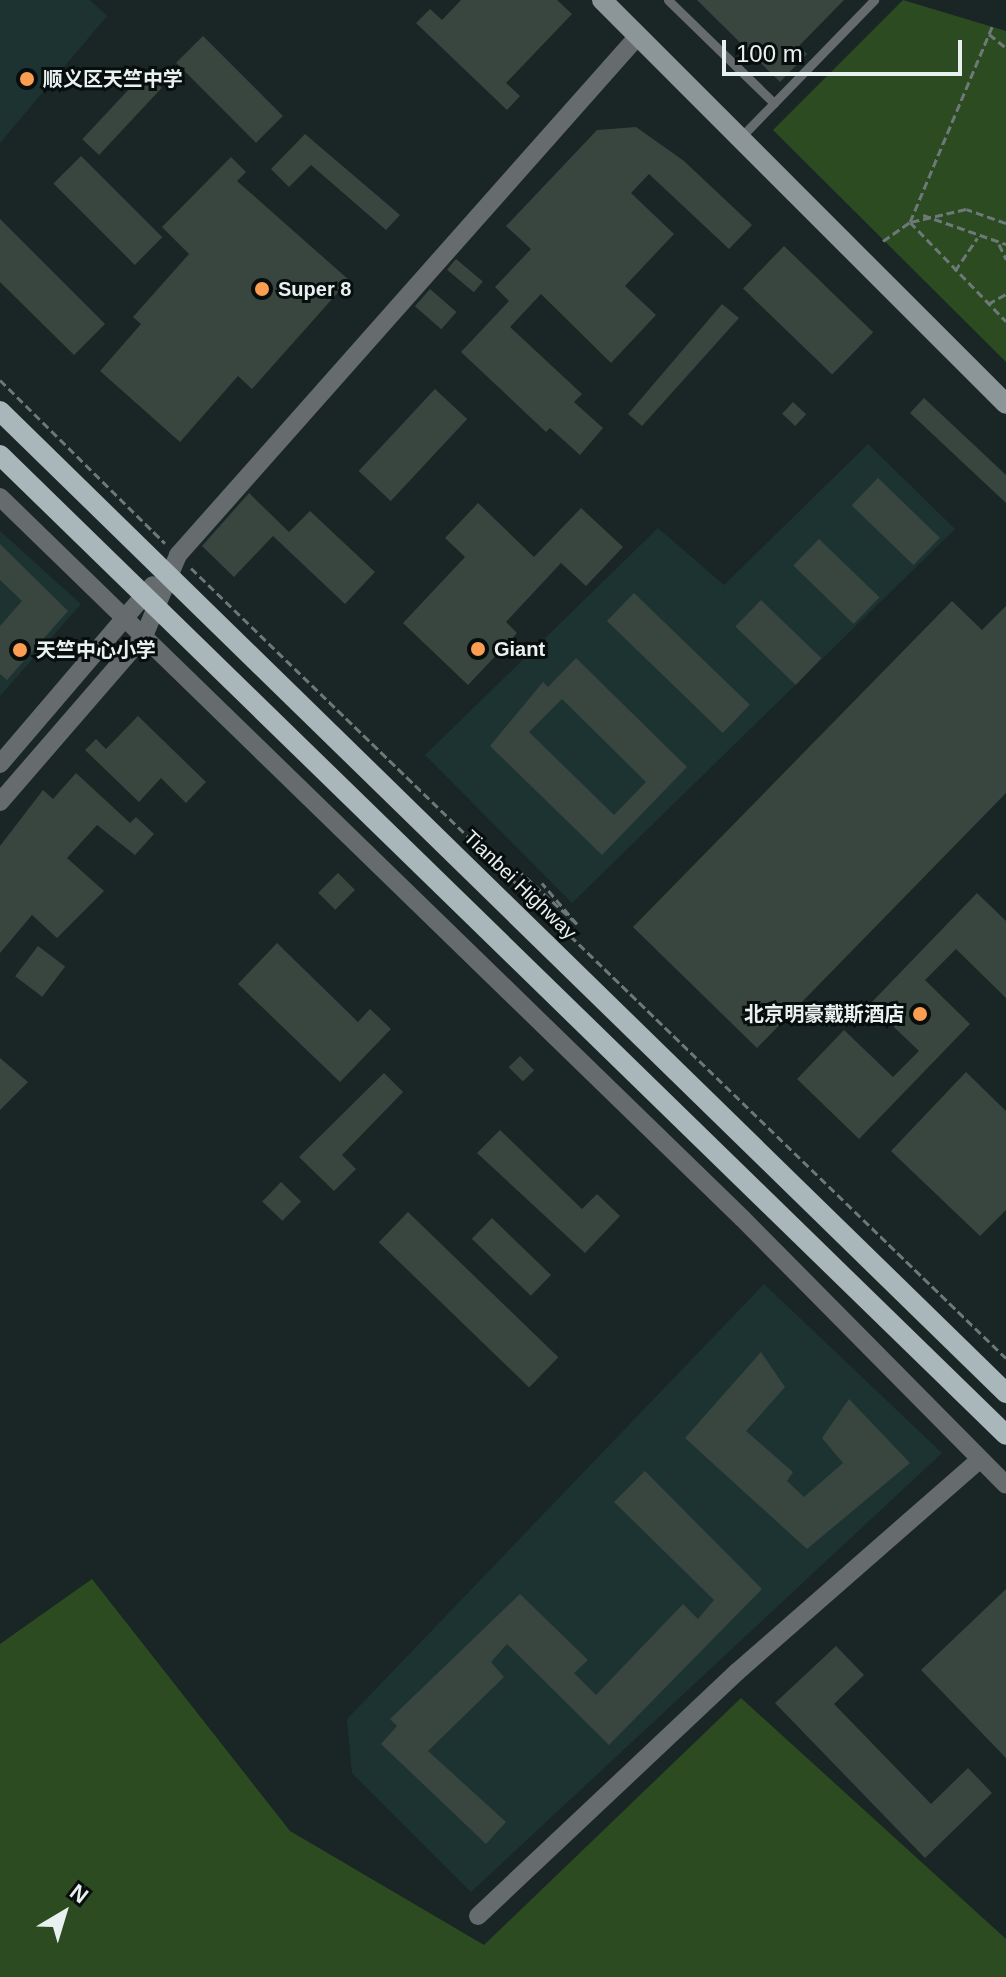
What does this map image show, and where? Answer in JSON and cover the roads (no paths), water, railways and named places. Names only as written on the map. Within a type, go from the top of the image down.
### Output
[{"type":"main road","name":"Tianbei Highway","points":[[0,411],[173,564],[1006,1393]]},
{"type":"main road","points":[[0,455],[1006,1435]]},
{"type":"street","points":[[602,0],[1006,404]]},
{"type":"street","points":[[0,764],[126,618],[142,594],[173,564],[638,36]]},
{"type":"street","points":[[0,497],[742,1218],[1006,1485]]},
{"type":"street","points":[[0,802],[144,636],[173,564]]},
{"type":"street","points":[[478,1916],[737,1672],[979,1460]]},
{"type":"lane","points":[[668,0],[774,103]]},
{"type":"lane","points":[[739,139],[874,0]]},
{"type":"place","name":"顺义区天竺中学","points":[[27,79]]},
{"type":"place","name":"Super 8","points":[[262,289]]},
{"type":"place","name":"Giant","points":[[478,649]]},
{"type":"place","name":"天竺中心小学","points":[[20,650]]},
{"type":"place","name":"北京明豪戴斯酒店","points":[[920,1014]]}]
